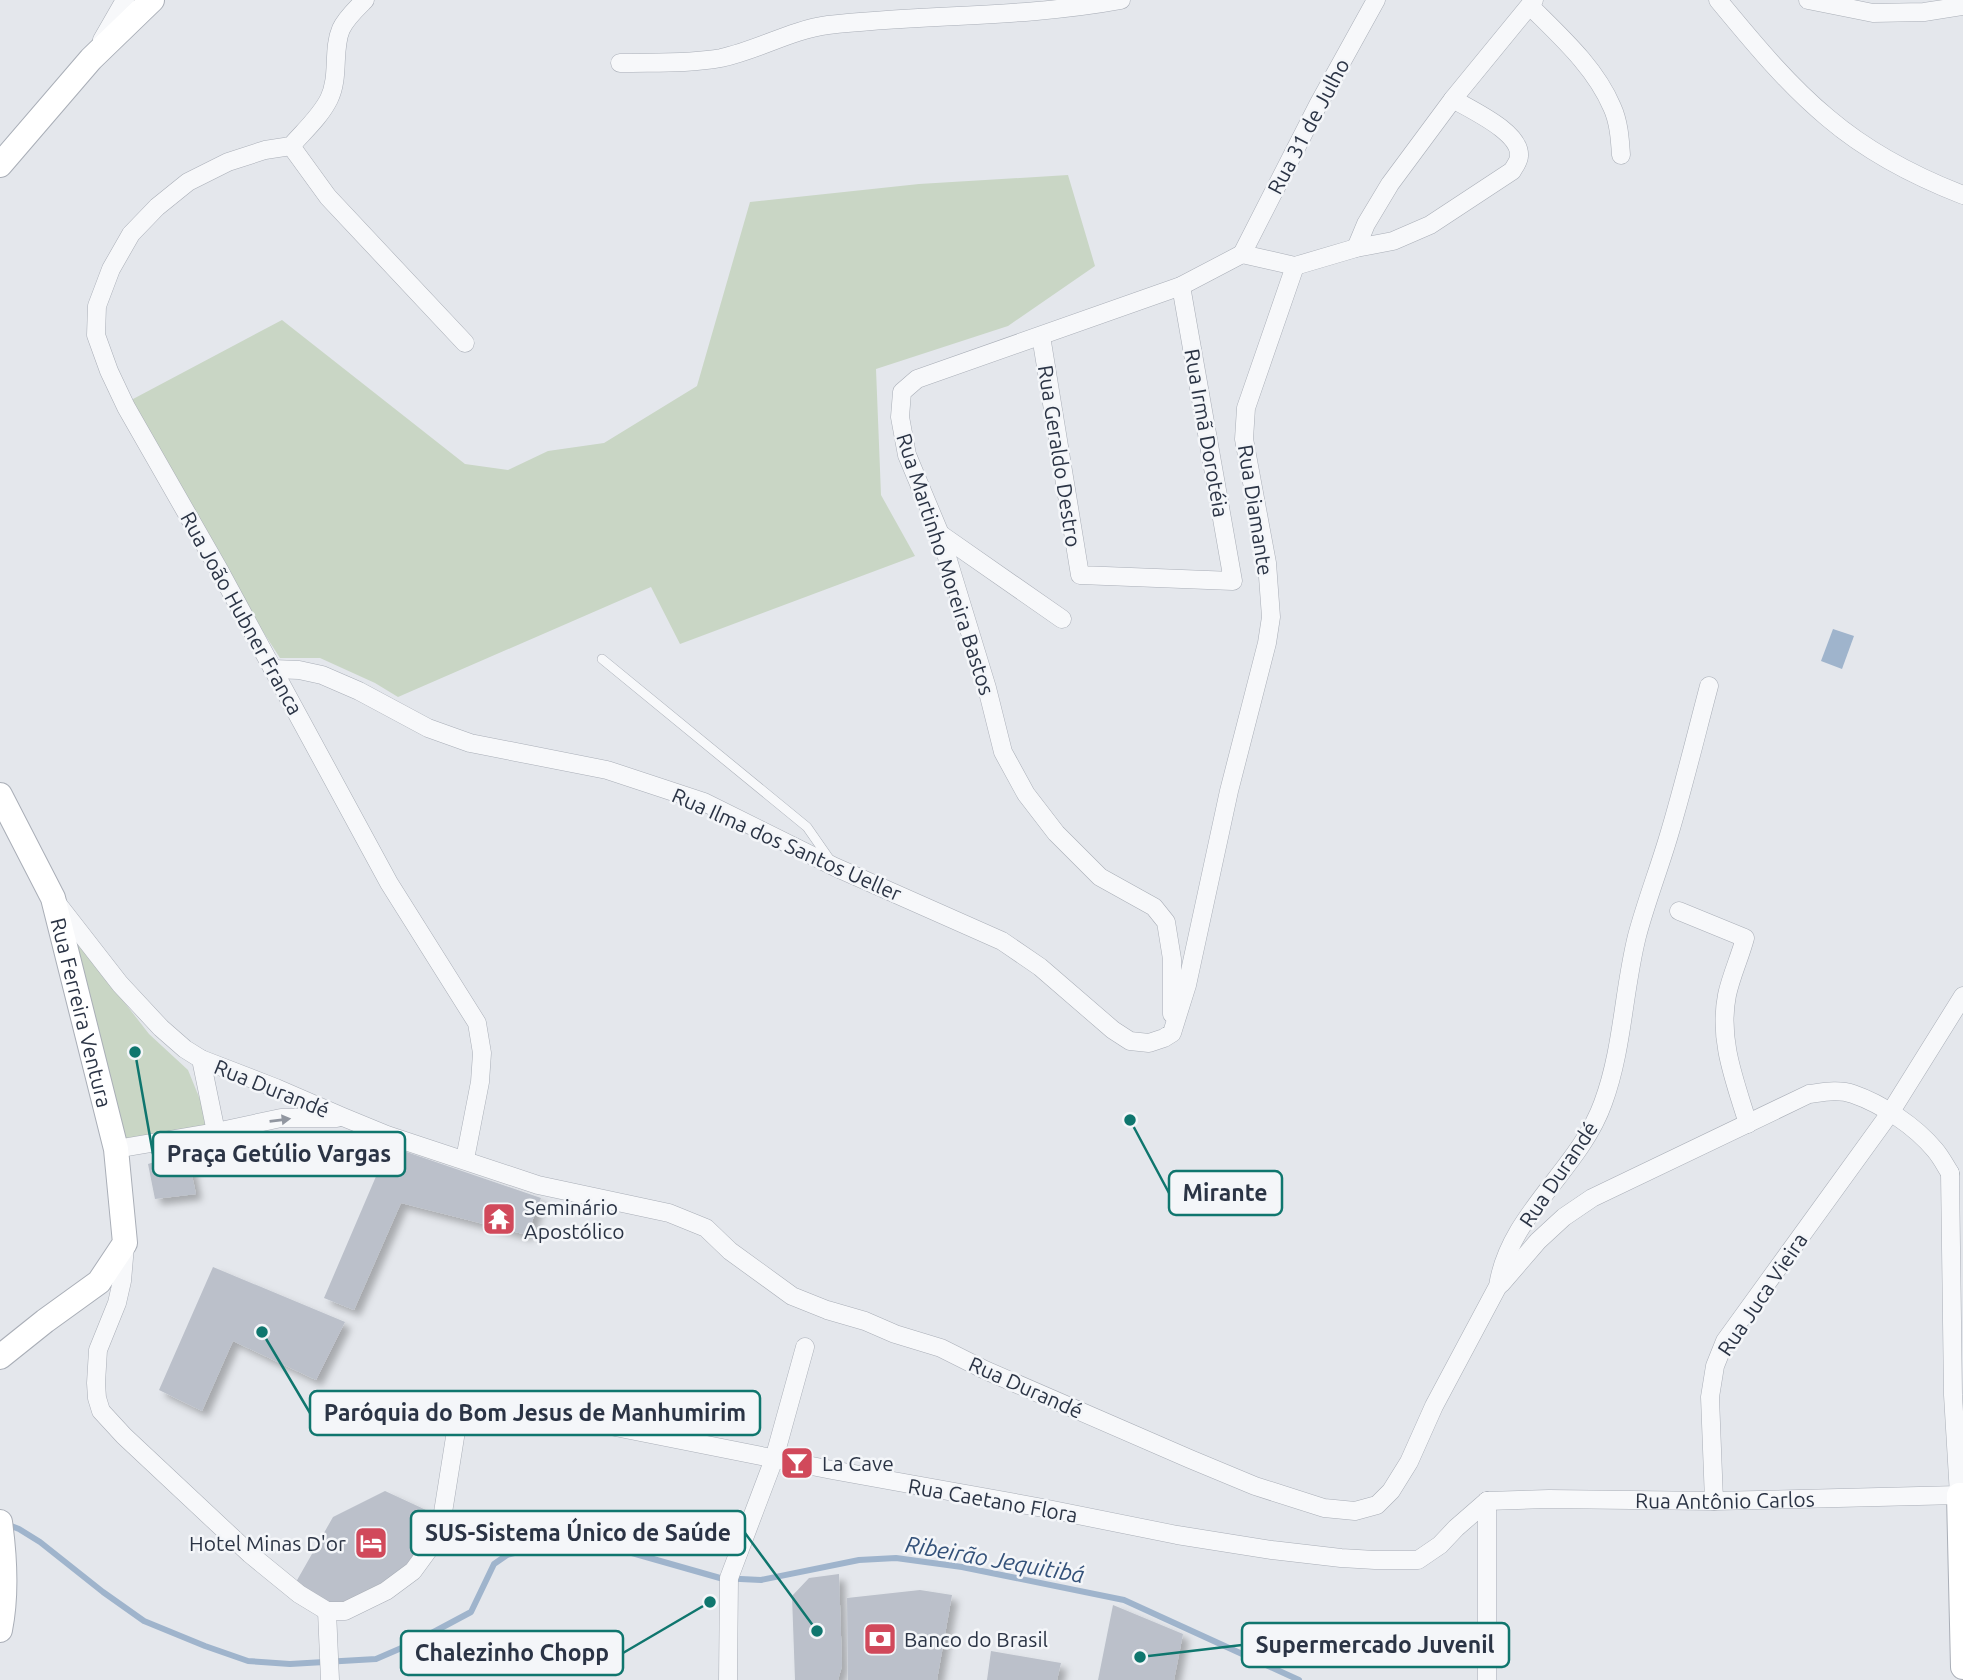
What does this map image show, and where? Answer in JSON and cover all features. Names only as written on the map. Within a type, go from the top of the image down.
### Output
[{"type":"street","points":[[91,60],[125,0]]},
{"type":"street","points":[[0,165],[91,60],[152,0]]},
{"type":"street","points":[[365,0],[341,29],[335,83],[329,99],[321,113],[291,146],[328,197],[465,343]]},
{"type":"street","points":[[620,64],[722,58],[794,33],[824,26],[988,15],[1121,0]]},
{"type":"street","name":"Rua 31 de Julho","points":[[1242,254],[1319,103],[1376,0]]},
{"type":"street","points":[[1718,0],[1754,43],[1827,118],[1876,153],[1904,169],[1963,195]]},
{"type":"street","points":[[1808,0],[1872,13],[1924,12],[1963,6]]},
{"type":"street","points":[[1356,248],[1366,224],[1390,184],[1493,48],[1532,3],[1600,84],[1613,108],[1621,155]]},
{"type":"street","points":[[1242,254],[1295,266],[1356,248],[1393,241],[1430,225],[1512,171],[1519,158],[1518,145],[1508,132],[1453,99]]},
{"type":"street","name":"Rua João Hubner Franca","points":[[291,146],[265,150],[228,162],[188,182],[157,207],[131,234],[111,269],[97,306],[96,335],[126,407],[389,883],[477,1023],[482,1053],[480,1082],[465,1159]]},
{"type":"street","name":"Rua Martinho Moreira Bastos","points":[[1172,1033],[1172,959],[1166,922],[1154,907],[1100,877],[1056,833],[1026,794],[1003,752],[987,688],[940,534],[907,455],[900,417],[902,392],[918,379],[1181,286],[1242,254]]},
{"type":"street","name":"Rua Diamante","points":[[1172,1033],[1187,985],[1229,791],[1271,617],[1267,563],[1244,439],[1246,408],[1295,266]]},
{"type":"street","name":"Rua Irmã Dorotéia","points":[[1080,575],[1233,581],[1181,286]]},
{"type":"street","name":"Rua Geraldo Destro","points":[[1041,336],[1080,575]]},
{"type":"street","points":[[940,534],[1062,619]]},
{"type":"street","name":"Rua Ilma dos Santos Ueller","points":[[273,670],[299,670],[322,675],[359,691],[428,728],[470,743],[607,770],[704,802],[835,867],[1003,941],[1040,967],[1113,1030],[1130,1041],[1149,1043],[1172,1033]]},
{"type":"street","name":"Rua Durandé","points":[[53,898],[120,984],[172,1039],[201,1059],[387,1135],[538,1185],[669,1213],[706,1228],[730,1251],[792,1296],[895,1334],[942,1348],[985,1370],[1255,1486],[1324,1508],[1355,1511],[1377,1505],[1391,1491],[1409,1462],[1434,1406],[1498,1286],[1507,1253],[1538,1202],[1589,1133],[1603,1104],[1618,1052],[1636,939],[1669,836],[1709,686]]},
{"type":"street","name":"Rua Ferreira Ventura","points":[[0,795],[53,898],[116,1149],[125,1243]]},
{"type":"street","points":[[1679,911],[1745,938],[1727,993],[1724,1020],[1725,1046],[1748,1124]]},
{"type":"street","name":"Rua Juca Vieira","points":[[1714,1502],[1710,1397],[1715,1366],[1725,1342],[1890,1113],[1963,996]]},
{"type":"street","points":[[201,1059],[216,1132]]},
{"type":"street","points":[[1498,1286],[1538,1241],[1564,1217],[1592,1198],[1809,1094],[1829,1091],[1852,1093],[1890,1113],[1919,1134],[1956,1172],[1957,1310],[1953,1395],[1961,1495],[1963,1667]]},
{"type":"street","points":[[116,1149],[281,1118],[343,1118]]},
{"type":"street","points":[[0,1357],[99,1282],[125,1243]]},
{"type":"street","points":[[125,1243],[117,1303],[98,1350],[96,1383],[101,1411],[124,1436],[250,1553],[327,1618],[330,1680]]},
{"type":"street","points":[[728,1680],[729,1578],[774,1459],[805,1348]]},
{"type":"street","name":"Rua Caetano Flora","points":[[327,1618],[386,1591],[413,1571],[432,1545],[441,1525],[459,1412],[463,1403],[472,1400],[923,1488],[1272,1550],[1374,1560],[1418,1560],[1440,1545],[1487,1502]]},
{"type":"street","name":"Rua Antônio Carlos","points":[[1487,1502],[1631,1499],[1714,1502],[1961,1495]]},
{"type":"street","points":[[1487,1502],[1488,1680]]},
{"type":"street","points":[[0,1522],[4,1550],[4,1595],[0,1630]]},
{"type":"lane","points":[[602,659],[807,827],[835,867]]},
{"type":"green space","points":[[1068,175],[1095,266],[1008,326],[876,369],[881,495],[915,556],[680,644],[651,587],[398,697],[375,683],[320,658],[280,658],[118,407],[282,320],[465,464],[508,470],[548,451],[604,443],[697,386],[750,202],[919,184]]},
{"type":"green space","points":[[66,927],[149,1034],[188,1070],[210,1124],[126,1144]]},
{"type":"water","points":[[1833,629],[1854,636],[1842,669],[1821,661]]},
{"type":"building","name":"Seminário Apostólico","points":[[389,1146],[541,1198],[527,1235],[401,1203],[354,1310],[324,1298]]},
{"type":"building","points":[[187,1152],[196,1194],[155,1199],[148,1164]]},
{"type":"building","points":[[213,1267],[345,1322],[316,1380],[233,1341],[202,1411],[159,1390]]},
{"type":"building","name":"Hotel Minas D'or","points":[[385,1491],[439,1516],[430,1536],[412,1561],[385,1581],[344,1601],[330,1603],[296,1582],[333,1517]]},
{"type":"building","points":[[839,1574],[842,1666],[838,1680],[795,1680],[792,1596],[809,1578]]},
{"type":"building","name":"Banco do Brasil","points":[[920,1590],[952,1595],[937,1680],[848,1680],[847,1598]]},
{"type":"building","points":[[1113,1605],[1183,1634],[1174,1680],[1098,1680]]},
{"type":"building","points":[[991,1651],[1061,1663],[1057,1680],[987,1680]]},
{"type":"waterway","name":"Ribeirão Jequitibá","points":[[6,1524],[40,1542],[144,1621],[248,1661],[290,1664],[376,1659],[471,1612],[494,1564],[507,1555],[534,1548],[611,1547],[720,1578],[761,1580],[859,1560],[896,1558],[962,1567],[1124,1600],[1299,1680]]},
{"type":"place","name":"Praça Getúlio Vargas","points":[[135,1052]]},
{"type":"place","name":"Mirante","points":[[1130,1120]]},
{"type":"place","name":"Seminário Apostólico","points":[[499,1219]]},
{"type":"place","name":"Paróquia do Bom Jesus de Manhumirim","points":[[262,1332]]},
{"type":"place","name":"La Cave","points":[[797,1463]]},
{"type":"place","name":"Hotel Minas D'or","points":[[371,1543]]},
{"type":"place","name":"Chalezinho Chopp","points":[[710,1602]]},
{"type":"place","name":"SUS-Sistema Único de Saúde","points":[[817,1631]]},
{"type":"place","name":"Banco do Brasil","points":[[880,1639]]},
{"type":"place","name":"Supermercado Juvenil","points":[[1140,1657]]}]
